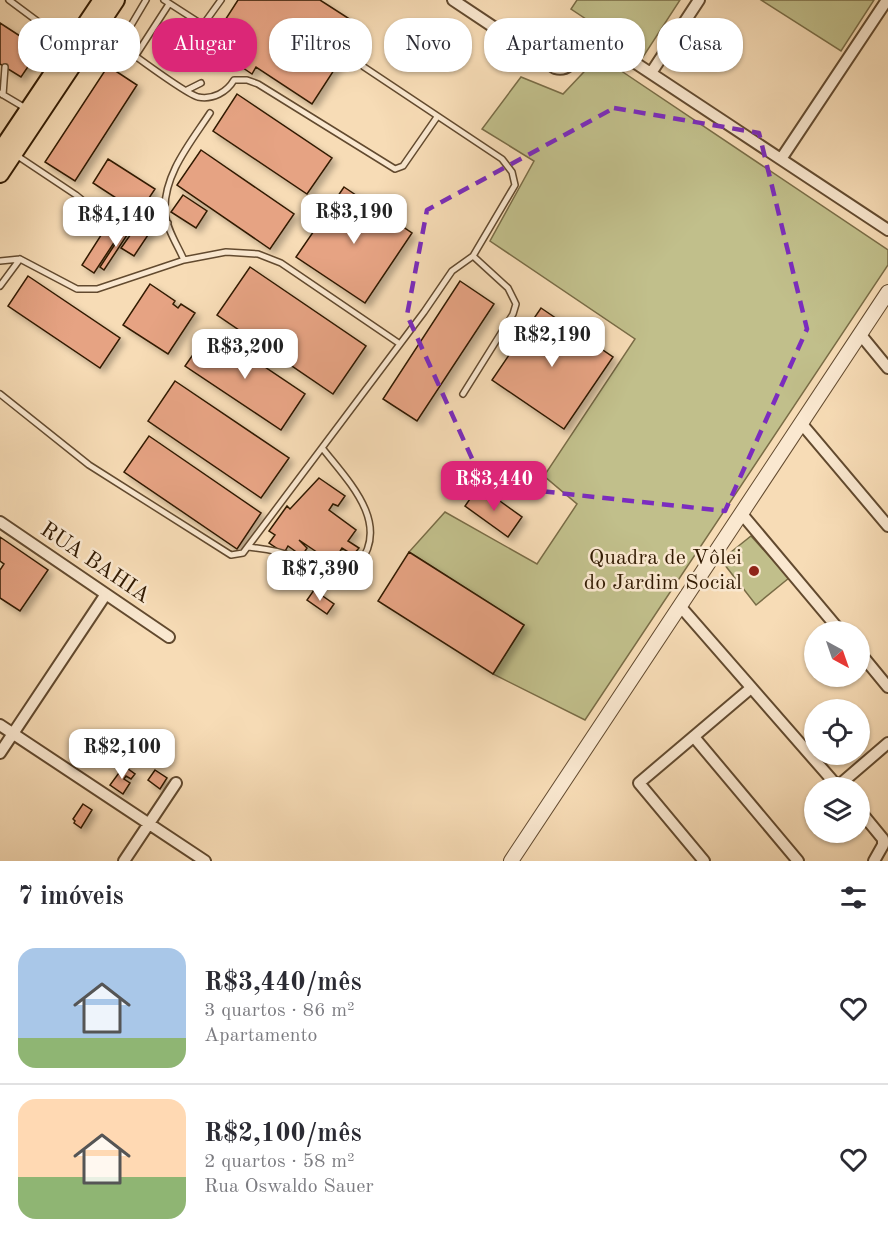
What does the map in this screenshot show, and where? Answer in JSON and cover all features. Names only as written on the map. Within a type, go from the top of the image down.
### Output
[{"type":"main road","points":[[95,18],[102,0]]},
{"type":"main road","points":[[99,18],[116,0]]},
{"type":"main road","points":[[0,174],[6,151],[60,72]]},
{"type":"street","points":[[453,0],[555,68],[562,70],[569,67],[586,43],[596,37],[888,230]]},
{"type":"street","points":[[651,73],[699,0]]},
{"type":"street","points":[[781,159],[887,0]]},
{"type":"street","points":[[511,861],[888,292]]},
{"type":"street","points":[[860,334],[888,368]]},
{"type":"street","points":[[801,423],[888,526]]},
{"type":"street","points":[[741,513],[832,621]]},
{"type":"street","name":"RUA BAHIA","points":[[0,522],[169,637]]},
{"type":"street","points":[[0,753],[106,594]]},
{"type":"street","points":[[680,606],[829,777]]},
{"type":"street","points":[[870,665],[888,687]]},
{"type":"street","points":[[704,861],[639,783],[751,688]]},
{"type":"street","points":[[0,725],[205,861]]},
{"type":"street","points":[[694,737],[798,861]]},
{"type":"street","points":[[849,777],[888,743]]},
{"type":"street","points":[[124,861],[176,783]]},
{"type":"street","points":[[870,823],[883,839],[883,845],[874,861]]},
{"type":"lane","points":[[9,0],[33,18]]},
{"type":"lane","points":[[135,18],[146,0]]},
{"type":"lane","points":[[140,48],[166,2],[203,25],[221,0]]},
{"type":"lane","points":[[140,58],[200,97],[215,96],[225,92],[234,80],[247,80],[258,84],[395,169],[403,166],[437,117]]},
{"type":"lane","points":[[5,67],[2,94],[33,113]]},
{"type":"lane","points":[[0,394],[89,465],[231,555],[237,556],[249,547],[453,271],[473,256],[516,184],[512,172],[502,159],[371,72]]},
{"type":"lane","points":[[187,90],[201,83]]},
{"type":"lane","points":[[184,260],[168,223],[165,213],[166,203],[176,164],[210,112]]},
{"type":"lane","points":[[6,151],[76,195],[104,218],[111,211],[119,210],[141,219],[168,223]]},
{"type":"lane","points":[[0,261],[20,260],[77,289],[97,289],[184,260],[226,252],[258,254],[281,263],[400,344]]},
{"type":"lane","points":[[463,394],[513,314],[516,304],[508,288],[473,256]]},
{"type":"lane","points":[[0,286],[20,260]]},
{"type":"lane","points":[[249,547],[289,555],[333,577],[346,575],[358,566],[370,548],[372,529],[366,510],[350,483],[322,449]]},
{"type":"highlighted area","points":[[614,108],[759,133],[807,329],[725,511],[484,485],[407,315],[427,210]]},
{"type":"shaded area","points":[[577,0],[680,0],[668,18],[657,18],[657,35],[645,54],[645,18],[584,18],[571,9]]},
{"type":"shaded area","points":[[761,0],[874,0],[841,51]]},
{"type":"shaded area","points":[[584,72],[623,72],[888,250],[888,265],[585,720],[493,674],[524,625],[409,552],[445,512],[537,564],[577,504],[544,476],[635,339],[490,241],[534,161],[482,129],[521,77],[563,94]]},
{"type":"shaded area","points":[[751,536],[789,578],[756,605],[721,560]]},
{"type":"building","points":[[238,0],[320,0],[348,18],[269,18],[269,72],[333,72],[312,104],[257,68],[257,18],[226,18]]},
{"type":"building","points":[[0,23],[18,35],[18,72],[24,72],[21,77],[0,64]]},
{"type":"building","points":[[104,72],[117,72],[137,85],[75,181],[45,162]]},
{"type":"building","points":[[237,94],[332,158],[307,194],[213,131]]},
{"type":"building","points":[[201,150],[294,214],[270,249],[177,185]]},
{"type":"building","points":[[108,159],[155,189],[139,213],[93,183]]},
{"type":"building","points":[[344,187],[412,233],[365,303],[296,257]]},
{"type":"building","points":[[183,195],[207,211],[196,228],[171,212]]},
{"type":"building","points":[[112,218],[125,226],[94,273],[82,265]]},
{"type":"building","points":[[138,224],[150,232],[134,256],[121,248]]},
{"type":"building","points":[[127,226],[131,229],[104,270],[100,267]]},
{"type":"building","points":[[250,267],[366,346],[333,394],[217,315]]},
{"type":"building","points":[[28,276],[120,338],[100,368],[8,306]]},
{"type":"building","points":[[460,281],[494,304],[417,421],[383,399]]},
{"type":"building","points":[[150,284],[175,301],[173,304],[178,308],[181,304],[195,313],[168,354],[123,325]]},
{"type":"building","points":[[541,308],[613,357],[564,429],[492,380]]},
{"type":"building","points":[[210,330],[305,394],[281,430],[185,366]]},
{"type":"building","points":[[175,381],[289,458],[261,498],[148,421]]},
{"type":"building","points":[[149,436],[261,513],[237,549],[124,472]]},
{"type":"building","points":[[319,478],[345,496],[338,506],[333,504],[329,510],[356,530],[348,541],[359,548],[353,555],[342,548],[333,563],[299,540],[307,548],[302,556],[288,546],[284,553],[269,543],[275,535],[269,531],[287,506],[290,509]]},
{"type":"building","points":[[479,486],[522,517],[508,537],[465,506]]},
{"type":"building","points":[[0,537],[48,570],[20,611],[0,598],[0,570],[4,564],[0,561]]},
{"type":"building","points":[[409,552],[524,625],[493,674],[378,601]]},
{"type":"building","points":[[314,590],[334,604],[327,614],[307,600]]},
{"type":"building","points":[[124,766],[135,774],[131,779],[126,776],[124,779],[130,783],[123,794],[110,785]]},
{"type":"building","points":[[155,770],[167,778],[160,789],[148,780]]},
{"type":"building","points":[[83,804],[92,810],[81,828],[74,823],[73,819]]},
{"type":"place","name":"Quadra de Vôlei do Jardim Social","points":[[754,571]]}]
